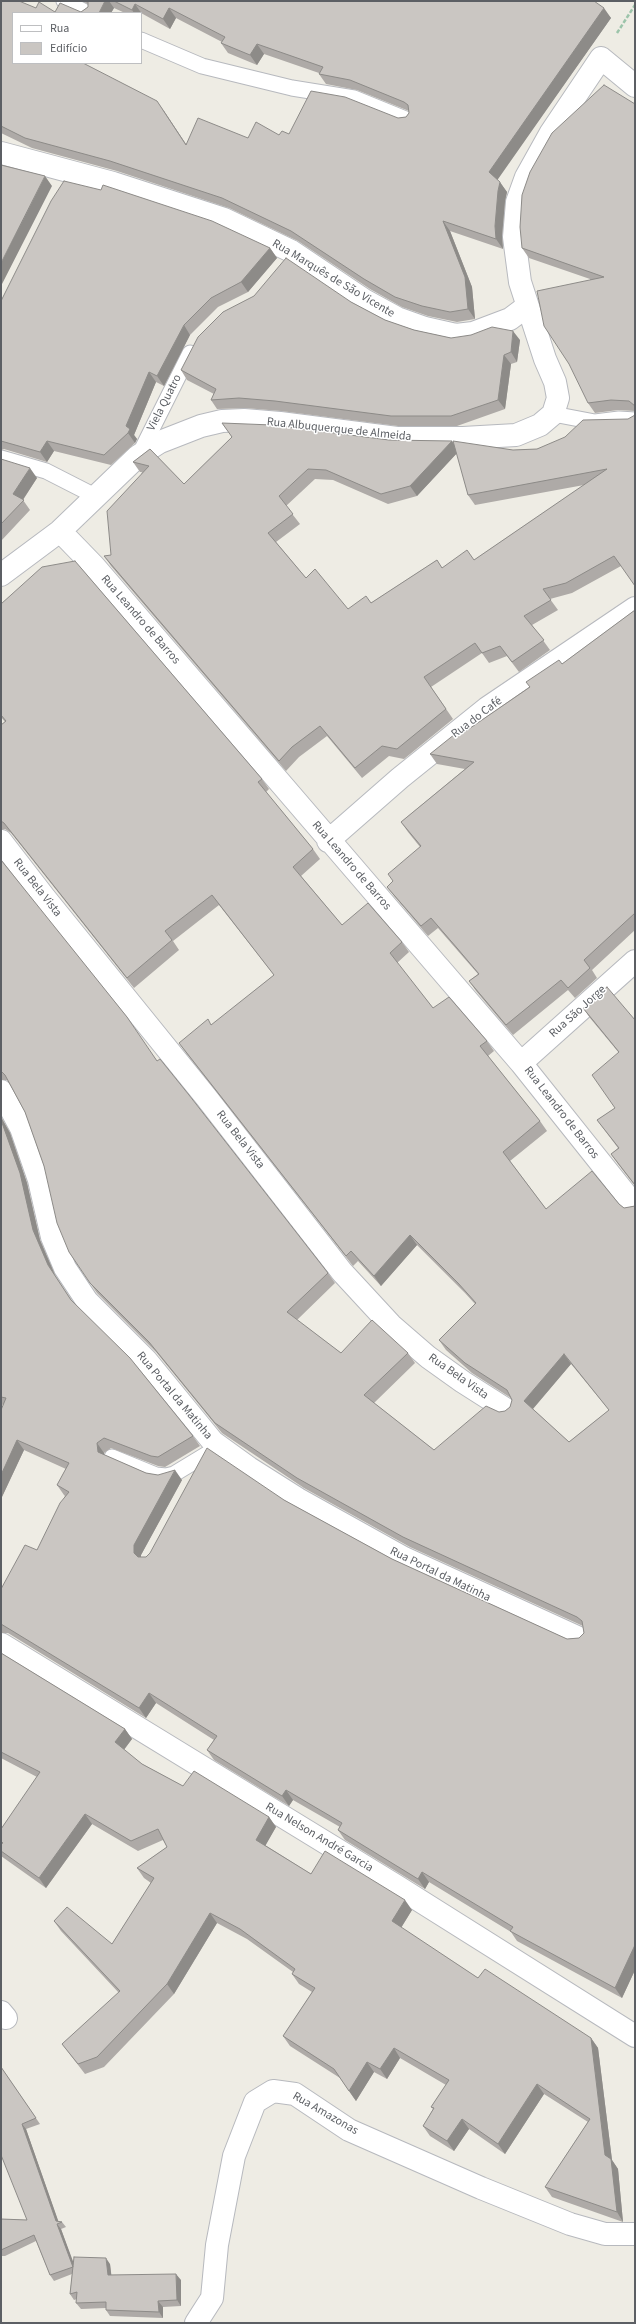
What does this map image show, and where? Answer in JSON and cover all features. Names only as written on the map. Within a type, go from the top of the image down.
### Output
[{"type":"street","points":[[553,414],[558,398],[555,382],[526,307],[520,282],[514,237],[517,202],[526,177],[550,134],[601,58],[635,86]]},
{"type":"street","name":"Rua Marquês de São Vicente","points":[[1,153],[68,177],[167,199],[224,219],[287,257],[397,318],[425,328],[456,335],[474,333],[510,319],[526,307]]},
{"type":"street","name":"Rua Albuquerque de Almeida","points":[[1,575],[60,531],[138,456],[160,442],[182,432],[222,421],[280,423],[397,438],[463,438],[516,434],[540,425],[553,414]]},
{"type":"street","name":"Rua Leandro de Barros","points":[[60,531],[94,566],[521,1063],[635,1206]]},
{"type":"street","name":"Rua do Café","points":[[328,840],[400,778],[487,708],[635,608]]},
{"type":"street","name":"Rua Bela Vista","points":[[1,841],[45,898],[206,1097],[342,1272],[391,1324],[428,1357],[463,1382],[507,1410]]},
{"type":"street","name":"Rua São Jorge","points":[[521,1063],[635,961]]},
{"type":"street","name":"Rua Portal da Matinha","points":[[1,1091],[21,1128],[39,1180],[52,1237],[65,1268],[87,1301],[146,1360],[210,1448],[249,1468],[298,1498],[404,1558],[579,1638]]},
{"type":"street","name":"Rua Nelson André Garcia","points":[[1,1644],[398,1887],[635,2036]]},
{"type":"street","name":"Rua Amazonas","points":[[196,2323],[212,2298],[217,2245],[234,2156],[255,2102],[273,2091],[295,2094],[349,2130],[481,2188],[570,2224],[605,2234],[635,2234]]},
{"type":"lane","points":[[64,1],[85,12]]},
{"type":"lane","points":[[142,40],[202,66],[292,88],[354,98],[408,120]]},
{"type":"lane","name":"Viela Quatro","points":[[138,456],[197,341]]},
{"type":"lane","points":[[553,414],[595,422],[619,418],[635,420]]},
{"type":"lane","points":[[1,458],[46,471],[95,496]]},
{"type":"lane","points":[[112,1457],[156,1475],[166,1476],[174,1474],[210,1448]]},
{"type":"lane","points":[[193,1478],[210,1448]]},
{"type":"building","points":[[1,1],[19,1],[36,8],[39,2],[55,12],[12,12],[12,64],[85,64],[157,101],[186,145],[198,118],[248,138],[256,122],[279,135],[282,131],[289,134],[311,91],[345,97],[398,118],[406,117],[409,113],[408,105],[350,80],[319,74],[323,67],[257,44],[250,55],[221,43],[225,37],[169,8],[163,19],[135,4],[132,10],[114,1],[594,1],[604,8],[489,172],[500,182],[495,226],[496,239],[443,221],[465,277],[468,309],[450,312],[422,306],[395,297],[364,279],[291,231],[222,198],[110,161],[25,138],[1,126]]},
{"type":"building","points":[[88,1],[105,1],[100,12],[81,12],[88,7]]},
{"type":"building","points":[[60,3],[81,12],[55,12]]},
{"type":"building","points":[[604,85],[635,104],[635,406],[629,401],[611,400],[588,403],[569,364],[544,326],[537,291],[604,277],[522,248],[520,227],[522,195],[530,172],[552,133]]},
{"type":"building","points":[[1,165],[45,176],[1,263]]},
{"type":"building","points":[[64,181],[101,190],[103,185],[212,221],[270,248],[241,282],[211,298],[184,325],[157,376],[149,372],[126,426],[130,429],[128,433],[104,455],[47,441],[40,452],[1,441],[1,301],[51,201]]},
{"type":"building","points":[[286,258],[351,302],[385,320],[414,330],[451,338],[471,335],[492,327],[513,331],[511,352],[504,355],[498,400],[451,416],[391,416],[275,401],[239,398],[211,400],[216,389],[181,370],[198,337],[223,312],[254,296]]},
{"type":"building","points":[[635,415],[635,586],[614,556],[566,583],[543,589],[551,600],[524,616],[544,640],[512,662],[500,646],[482,653],[475,643],[424,677],[446,709],[397,749],[382,746],[355,768],[320,726],[292,747],[279,761],[104,556],[111,555],[107,511],[149,466],[133,462],[150,449],[184,484],[232,437],[222,423],[272,425],[389,440],[452,441],[410,486],[381,494],[326,470],[308,469],[279,496],[293,514],[268,533],[306,578],[315,569],[348,609],[366,596],[371,603],[437,560],[442,568],[467,550],[474,560],[607,469],[468,495],[453,441],[513,450],[537,449],[565,437],[583,420],[628,419]]},
{"type":"building","points":[[1,459],[30,468],[13,494],[24,500],[1,524]]},
{"type":"building","points":[[75,561],[262,779],[258,782],[313,849],[293,867],[342,925],[368,903],[402,942],[390,953],[433,1008],[449,997],[487,1041],[480,1046],[540,1121],[503,1152],[546,1209],[592,1171],[619,1204],[624,1208],[635,1206],[635,1945],[615,1988],[510,1931],[513,1927],[422,1872],[418,1879],[338,1830],[342,1823],[286,1790],[282,1796],[207,1750],[217,1736],[149,1693],[139,1708],[1,1624],[1,1589],[25,1545],[37,1550],[60,1503],[69,1492],[57,1485],[69,1463],[17,1440],[1,1475],[1,1410],[6,1398],[1,1397],[1,1120],[20,1173],[33,1230],[48,1265],[71,1300],[130,1358],[193,1436],[158,1457],[151,1456],[104,1438],[97,1443],[98,1452],[146,1473],[158,1475],[175,1470],[134,1545],[134,1553],[138,1557],[146,1557],[150,1553],[207,1448],[284,1500],[392,1559],[567,1639],[579,1638],[584,1633],[582,1621],[577,1617],[403,1537],[297,1478],[215,1423],[149,1342],[90,1283],[69,1252],[57,1223],[44,1166],[25,1112],[5,1075],[1,1071],[1,860],[127,1017],[157,1061],[160,1059],[328,1273],[287,1312],[341,1353],[372,1320],[408,1353],[364,1395],[434,1450],[486,1406],[499,1412],[505,1411],[510,1407],[512,1400],[507,1390],[465,1363],[439,1340],[476,1303],[458,1283],[410,1235],[374,1276],[351,1251],[346,1256],[179,1043],[208,1019],[211,1025],[274,975],[212,895],[165,931],[172,940],[127,978],[1,821],[1,725],[6,721],[1,715],[1,604],[42,567]],"holes":[[[564,1354],[609,1410],[569,1442],[524,1401]]]},
{"type":"building","points":[[635,610],[635,913],[584,960],[590,968],[568,988],[561,980],[506,1025],[469,981],[479,974],[457,948],[431,918],[421,926],[387,887],[393,881],[388,874],[421,846],[401,822],[474,762],[430,754],[460,730],[463,733],[530,687],[526,682],[559,660],[562,664]]},
{"type":"building","points":[[607,987],[635,1020],[635,1185],[611,1154],[619,1148],[597,1120],[615,1108],[592,1075],[619,1052],[583,1008]]},
{"type":"building","points":[[1,1653],[125,1729],[115,1742],[142,1764],[183,1786],[194,1771],[269,1817],[256,1840],[311,1874],[325,1851],[405,1900],[392,1921],[478,1978],[485,1969],[591,2038],[605,2155],[611,2159],[617,2212],[545,2187],[590,2119],[537,2084],[498,2144],[462,2119],[447,2141],[423,2126],[434,2108],[431,2107],[449,2080],[394,2048],[380,2069],[367,2062],[349,2091],[334,2069],[283,2036],[315,1988],[292,1974],[295,1969],[240,1929],[210,1913],[167,1984],[97,2057],[78,2064],[62,2044],[120,1991],[54,1921],[67,1907],[112,1944],[154,1878],[137,1868],[167,1847],[158,1829],[131,1841],[85,1814],[39,1878],[1,1851],[1,1844],[3,1843],[1,1841],[1,1829],[40,1772],[1,1752]]},
{"type":"building","points":[[1,2067],[36,2118],[22,2124],[56,2221],[62,2222],[57,2224],[73,2267],[50,2275],[34,2235],[1,2250],[1,2219],[27,2220],[1,2155]]},
{"type":"building","points":[[74,2257],[106,2258],[108,2275],[176,2274],[177,2300],[158,2301],[159,2312],[106,2310],[106,2302],[76,2303],[77,2292],[70,2294]]}]
